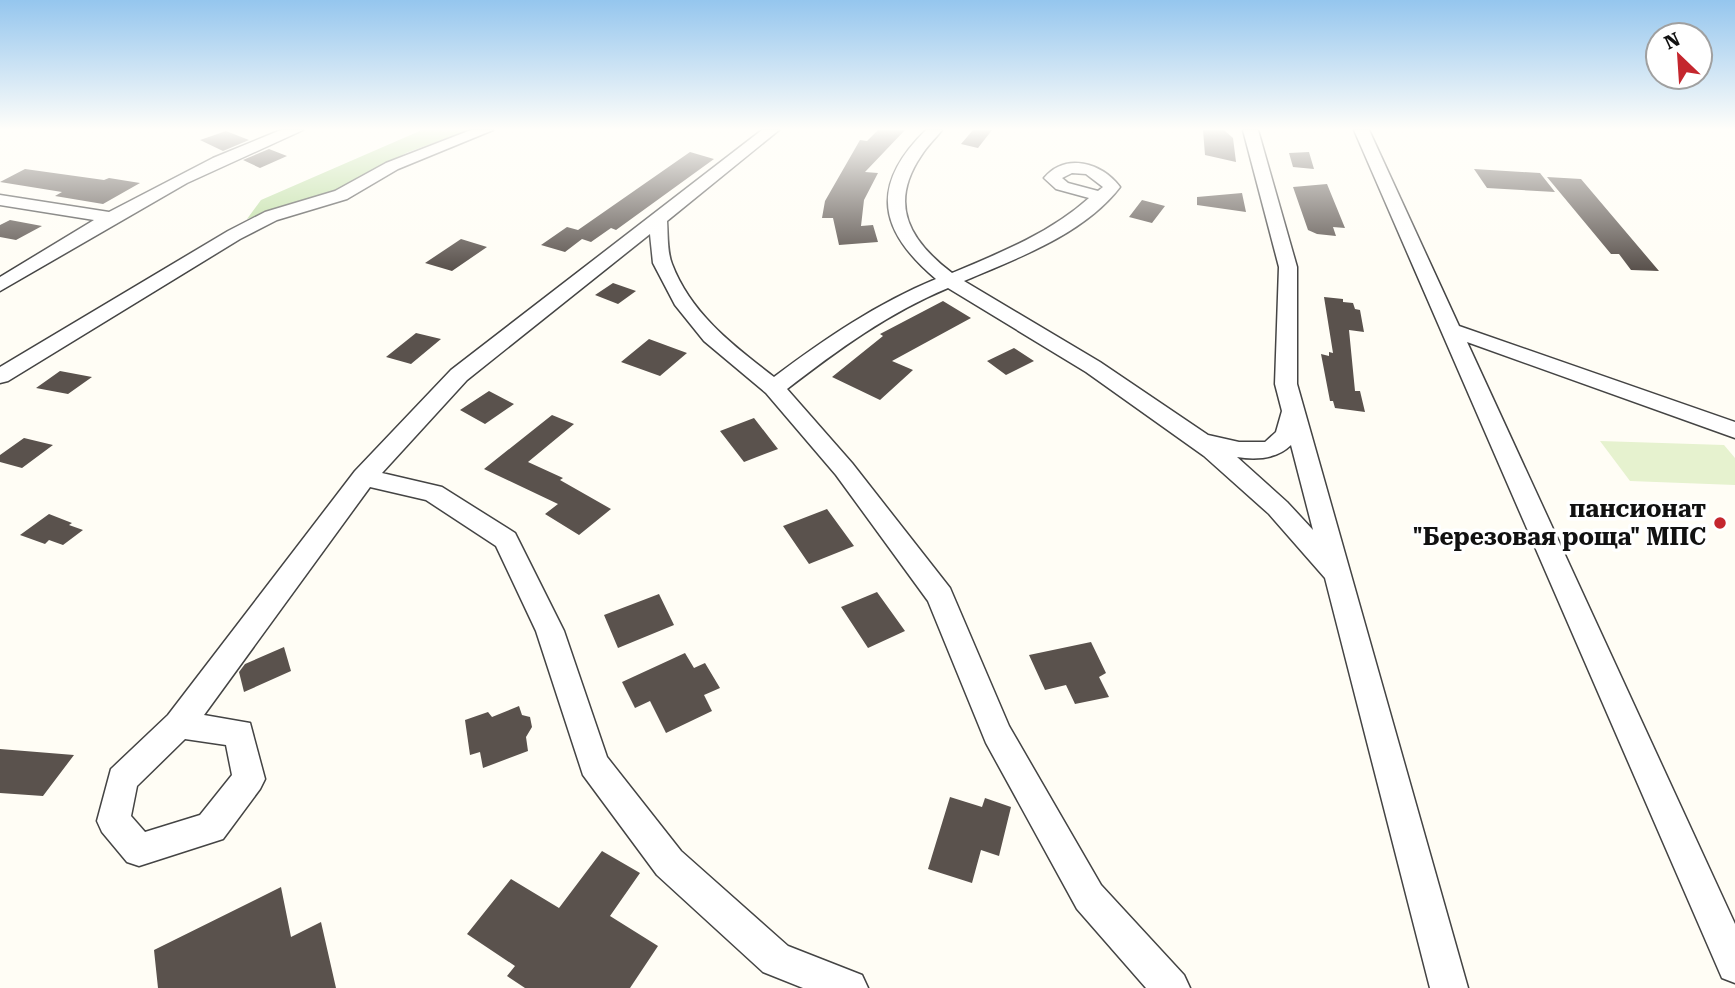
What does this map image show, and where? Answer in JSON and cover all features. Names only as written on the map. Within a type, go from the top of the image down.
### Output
[{"type":"street","points":[[0,285],[108,217],[190,176]]},
{"type":"street","points":[[0,376],[234,235],[271,216],[357,189],[377,176]]},
{"type":"street","points":[[179,725],[239,733],[249,779],[211,828],[139,850],[114,821],[122,779],[179,725],[364,477],[458,375],[713,176]]},
{"type":"street","points":[[901,176],[894,209],[906,237],[938,271],[1091,366],[1201,441],[1276,507],[1338,575]]},
{"type":"street","points":[[1263,176],[1289,267],[1286,384],[1449,988]]},
{"type":"street","points":[[1382,176],[1735,965]]},
{"type":"street","points":[[774,388],[869,319],[950,279],[1053,234],[1103,197]]},
{"type":"street","points":[[0,200],[108,217]]},
{"type":"street","points":[[658,219],[662,262],[682,301],[710,337],[774,388],[845,469],[940,596],[997,733],[1090,897],[1171,988]]},
{"type":"street","points":[[1451,330],[1735,429]]},
{"type":"street","points":[[1201,441],[1238,452],[1266,450],[1286,436],[1293,412]]},
{"type":"street","points":[[364,477],[433,493],[506,540],[550,631],[594,765],[652,842],[669,863],[776,959],[849,988]]},
{"type":"green space","points":[[316,176],[366,176],[347,187],[247,219],[261,200]]},
{"type":"green space","points":[[1600,441],[1724,445],[1735,458],[1735,485],[1630,481]]},
{"type":"building","points":[[11,176],[76,176],[140,183],[103,204],[55,196],[62,192],[0,182]]},
{"type":"building","points":[[655,176],[690,176],[616,230],[611,228],[591,242],[582,239],[565,252],[541,245],[567,227],[578,230]]},
{"type":"building","points":[[839,176],[876,176],[864,200],[861,226],[873,225],[878,242],[839,245],[833,218],[822,218],[825,201]]},
{"type":"building","points":[[1479,176],[1542,176],[1555,192],[1487,188]]},
{"type":"building","points":[[1547,177],[1581,179],[1659,271],[1631,270],[1619,254],[1611,254]]},
{"type":"building","points":[[1327,184],[1345,228],[1333,227],[1336,236],[1308,230],[1293,187]]},
{"type":"building","points":[[1242,193],[1246,212],[1197,205],[1197,197]]},
{"type":"building","points":[[1142,200],[1165,206],[1152,223],[1129,217]]},
{"type":"building","points":[[10,220],[42,226],[16,240],[0,237],[0,225]]},
{"type":"building","points":[[461,239],[487,247],[452,271],[425,263]]},
{"type":"building","points":[[613,283],[636,291],[618,304],[595,295]]},
{"type":"building","points":[[1324,297],[1343,299],[1343,302],[1353,303],[1355,309],[1360,310],[1364,332],[1349,330],[1355,391],[1360,391],[1365,412],[1335,408],[1333,401],[1330,401],[1321,354],[1329,356],[1329,352],[1333,353]]},
{"type":"building","points":[[943,301],[971,318],[892,361],[913,370],[880,400],[832,377],[883,336],[880,334]]},
{"type":"building","points":[[416,333],[441,339],[411,364],[386,357]]},
{"type":"building","points":[[649,339],[687,353],[660,376],[621,362]]},
{"type":"building","points":[[1014,348],[1034,361],[1006,375],[987,361]]},
{"type":"building","points":[[60,371],[92,377],[68,394],[36,388]]},
{"type":"building","points":[[489,391],[514,404],[485,424],[460,410]]},
{"type":"building","points":[[552,415],[574,424],[528,462],[563,478],[560,480],[611,509],[579,535],[545,514],[558,504],[484,469]]},
{"type":"building","points":[[754,418],[778,449],[744,462],[720,431]]},
{"type":"building","points":[[24,438],[53,445],[22,468],[0,462],[0,455]]},
{"type":"building","points":[[827,509],[854,546],[809,564],[783,526]]},
{"type":"building","points":[[49,514],[83,530],[63,545],[49,540],[45,544],[20,535]]},
{"type":"building","points":[[877,592],[905,631],[868,648],[841,607]]},
{"type":"building","points":[[659,594],[674,625],[618,648],[604,615]]},
{"type":"building","points":[[1091,642],[1106,673],[1099,677],[1109,697],[1075,704],[1066,685],[1045,690],[1029,655]]},
{"type":"building","points":[[284,647],[291,671],[244,692],[239,672],[245,664]]},
{"type":"building","points":[[685,653],[694,668],[705,663],[720,688],[704,695],[712,711],[666,733],[650,701],[635,708],[622,682]]},
{"type":"building","points":[[519,706],[522,715],[530,717],[532,727],[526,737],[528,751],[483,768],[480,752],[470,755],[465,720],[488,712],[492,717]]},
{"type":"building","points":[[0,749],[74,755],[43,796],[0,793]]},
{"type":"building","points":[[950,797],[982,807],[985,798],[1011,807],[999,856],[981,850],[972,883],[928,869]]},
{"type":"building","points":[[602,851],[640,873],[610,916],[658,946],[630,988],[525,988],[507,976],[515,966],[467,934],[511,879],[559,908]]},
{"type":"building","points":[[281,887],[291,937],[321,922],[336,988],[158,988],[154,950]]},
{"type":"place","name":"пансионат \"Березовая роща\" МПС","points":[[1720,523]]}]
